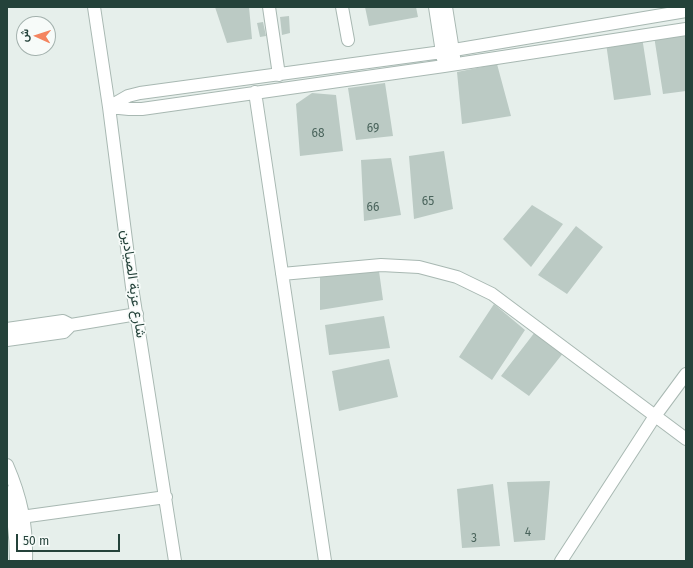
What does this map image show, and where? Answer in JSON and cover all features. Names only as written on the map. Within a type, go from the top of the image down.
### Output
[{"type":"street","name":"شارع عزبة الصيادين","points":[[94,7],[137,314],[175,561]]},
{"type":"street","points":[[268,7],[279,75]]},
{"type":"street","points":[[342,7],[348,40]]},
{"type":"street","points":[[435,7],[448,51]]},
{"type":"street","points":[[446,7],[450,65]]},
{"type":"street","points":[[109,107],[128,96],[140,93],[448,51],[686,12]]},
{"type":"street","points":[[109,107],[142,109],[450,65],[686,29]]},
{"type":"street","points":[[255,92],[325,561]]},
{"type":"street","points":[[282,274],[381,265],[419,267],[457,277],[492,294],[686,440]]},
{"type":"street","points":[[7,340],[64,332],[71,325],[137,314]]},
{"type":"street","points":[[7,329],[63,321],[71,325]]},
{"type":"street","points":[[561,561],[654,416],[686,374]]},
{"type":"street","points":[[7,464],[17,489],[19,517],[16,540],[16,561]]},
{"type":"street","points":[[7,492],[19,517],[26,540],[26,561]]},
{"type":"street","points":[[19,517],[166,497]]},
{"type":"building","points":[[215,7],[249,7],[252,39],[227,43]]},
{"type":"building","points":[[365,7],[416,7],[418,17],[369,26]]},
{"type":"building","points":[[289,16],[290,33],[282,35],[280,17]]},
{"type":"building","points":[[263,22],[266,36],[260,37],[257,23]]},
{"type":"building","points":[[686,32],[686,91],[663,94],[654,36]]},
{"type":"building","points":[[642,37],[651,95],[614,100],[606,43]]},
{"type":"building","points":[[497,64],[511,116],[462,124],[457,72]]},
{"type":"building","points":[[385,83],[393,136],[356,140],[348,88]]},
{"type":"building","points":[[312,93],[336,95],[343,151],[300,156],[296,104]]},
{"type":"building","points":[[444,151],[453,209],[414,219],[409,156]]},
{"type":"building","points":[[391,158],[401,215],[364,221],[361,160]]},
{"type":"building","points":[[532,205],[563,224],[531,267],[503,239]]},
{"type":"building","points":[[576,226],[603,247],[567,294],[538,275]]},
{"type":"building","points":[[379,271],[383,300],[320,310],[320,277]]},
{"type":"building","points":[[494,304],[525,330],[492,380],[459,357]]},
{"type":"building","points":[[384,316],[390,348],[329,355],[325,325]]},
{"type":"building","points":[[535,332],[564,352],[529,396],[501,376]]},
{"type":"building","points":[[389,359],[398,397],[339,411],[332,371]]},
{"type":"building","points":[[550,481],[545,540],[514,542],[507,482]]},
{"type":"building","points":[[493,484],[500,546],[462,548],[457,489]]}]
